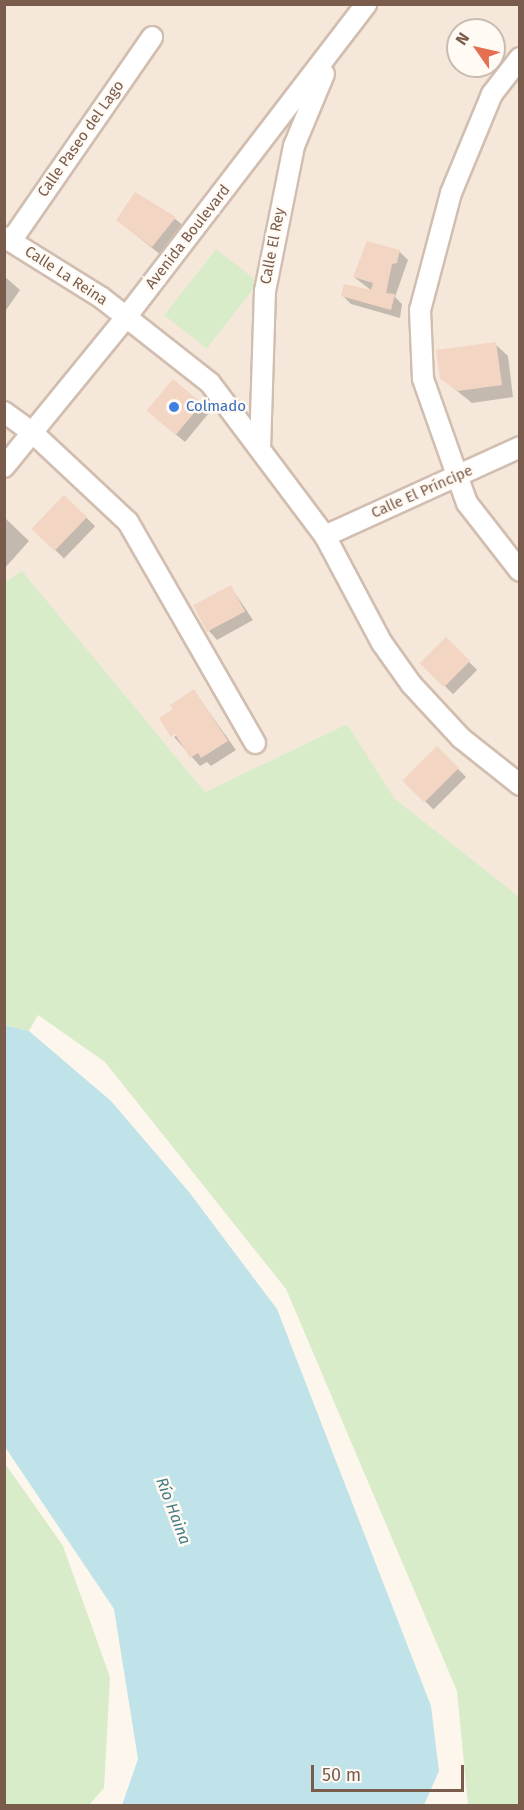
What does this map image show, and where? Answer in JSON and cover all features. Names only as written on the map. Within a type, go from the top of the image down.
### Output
[{"type":"street","name":"Avenida Boulevard","points":[[4,467],[126,316],[332,52],[366,4]]},
{"type":"street","name":"Calle Paseo del Lago","points":[[8,239],[152,37]]},
{"type":"street","name":"Calle El Rey","points":[[260,449],[265,291],[294,146],[332,52]]},
{"type":"street","points":[[519,58],[492,94],[450,193],[420,310],[423,379],[467,503],[519,571]]},
{"type":"street","name":"Calle La Reina","points":[[8,239],[126,316],[210,384],[325,536],[382,643],[411,684],[460,738],[519,785]]},
{"type":"street","points":[[4,412],[33,433],[128,522],[255,742]]},
{"type":"street","name":"Calle El Príncipe","points":[[325,536],[519,447]]},
{"type":"shaded area","points":[[5,5],[519,5],[519,897],[393,798],[347,724],[205,792],[22,572],[5,583]]},
{"type":"green space","points":[[216,249],[259,282],[207,348],[164,315]]},
{"type":"green space","points":[[22,571],[205,792],[347,724],[394,798],[519,897],[519,1805],[468,1805],[457,1691],[286,1289],[105,1062],[38,1015],[29,1031],[5,1025],[4,583]]},
{"type":"green space","points":[[4,1462],[63,1546],[110,1677],[104,1788],[89,1805],[5,1805]]},
{"type":"water","name":"Río Haina","points":[[4,1025],[29,1031],[111,1101],[189,1192],[277,1309],[431,1706],[439,1771],[424,1805],[122,1805],[138,1759],[114,1609],[5,1447]]},
{"type":"building","points":[[135,192],[176,217],[152,247],[116,220]]},
{"type":"building","points":[[367,241],[400,250],[397,263],[392,264],[386,293],[395,294],[391,310],[341,296],[344,284],[371,290],[373,283],[353,277]]},
{"type":"building","points":[[496,342],[502,385],[458,391],[440,379],[436,350]]},
{"type":"building","name":"Colmado","points":[[173,379],[202,403],[176,435],[147,410]]},
{"type":"building","points":[[64,495],[87,517],[54,551],[31,529]]},
{"type":"building","points":[[231,585],[245,611],[207,632],[193,605]]},
{"type":"building","points":[[446,637],[470,661],[444,687],[420,663]]},
{"type":"building","points":[[194,689],[228,741],[201,758],[198,753],[190,758],[175,734],[171,737],[159,718],[173,709],[170,705]]},
{"type":"building","points":[[437,746],[459,768],[424,803],[402,781]]},
{"type":"place","name":"Colmado","points":[[174,407]]}]
